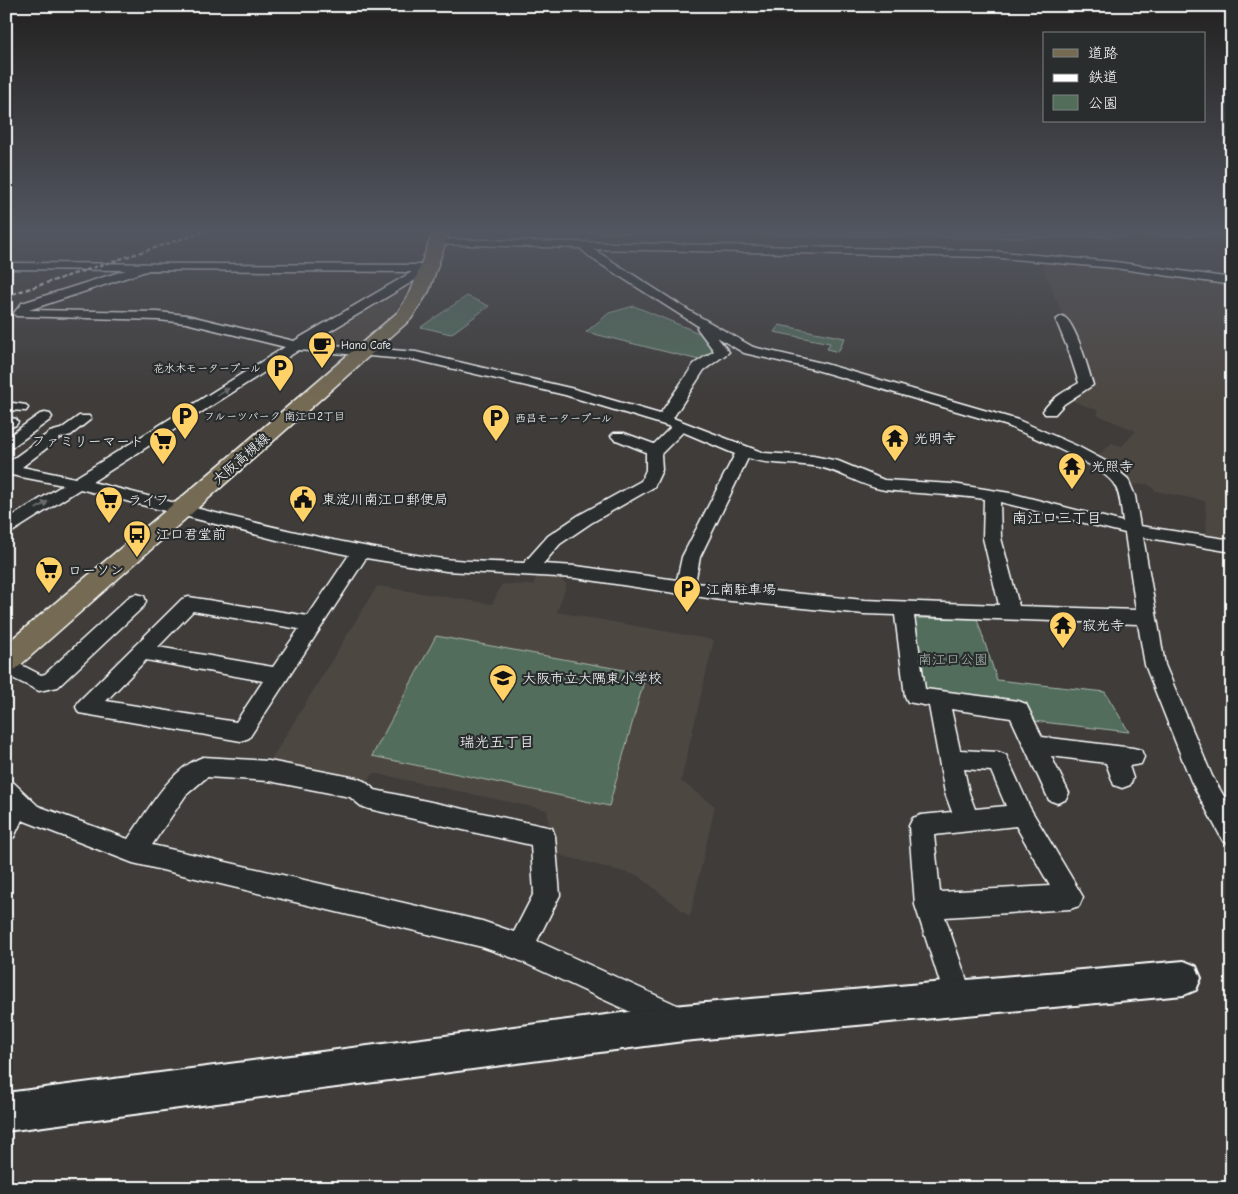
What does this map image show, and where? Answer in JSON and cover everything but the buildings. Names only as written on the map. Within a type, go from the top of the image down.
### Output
[{"type":"main road","name":"大阪高槻線","points":[[6,663],[364,352],[404,315],[421,288]]},
{"type":"street","points":[[6,318],[23,310],[88,288]]},
{"type":"street","points":[[6,528],[393,288]]},
{"type":"street","points":[[645,288],[749,350],[817,366],[974,410],[1036,432],[1108,468],[1122,482],[1127,496],[1146,617],[1158,674],[1202,781],[1232,833]]},
{"type":"street","points":[[6,305],[23,310],[186,319],[319,350],[416,356],[569,392],[664,420],[763,458],[813,461],[838,466],[869,481],[884,485],[953,489],[1010,498],[1133,530],[1232,546]]},
{"type":"street","points":[[1050,411],[1059,402],[1086,385],[1076,352],[1062,320]]},
{"type":"street","points":[[664,420],[699,367],[722,352],[698,321]]},
{"type":"street","points":[[6,445],[19,416]]},
{"type":"street","points":[[8,469],[56,435],[66,432],[84,419]]},
{"type":"street","points":[[529,569],[554,540],[585,519],[648,484],[654,470],[653,452],[681,426]]},
{"type":"street","points":[[619,436],[656,450]]},
{"type":"street","points":[[685,588],[691,558],[744,452]]},
{"type":"street","points":[[8,469],[78,483],[181,511],[199,513],[277,534],[361,551],[446,565],[576,572],[685,588],[804,602],[904,610],[1146,617]]},
{"type":"street","points":[[992,495],[992,538],[1011,613]]},
{"type":"street","points":[[313,624],[189,604],[87,707],[241,732],[313,624],[361,551]]},
{"type":"street","points":[[6,663],[39,683],[51,681],[80,663],[124,621],[137,601]]},
{"type":"street","points":[[904,610],[915,696],[1018,710],[1057,793]]},
{"type":"street","points":[[142,652],[278,676]]},
{"type":"street","points":[[938,700],[957,794],[967,821]]},
{"type":"street","points":[[1034,744],[1124,756],[1122,778]]},
{"type":"street","points":[[928,906],[1070,897],[1022,814],[998,762],[951,759]]},
{"type":"street","points":[[133,852],[178,788],[203,767],[269,771],[356,788],[369,799],[543,836],[547,895],[520,947]]},
{"type":"street","points":[[6,829],[12,796]]},
{"type":"street","points":[[12,796],[30,814],[133,852],[482,934],[520,947],[684,1023]]},
{"type":"street","points":[[959,998],[928,906],[921,826],[1022,814]]},
{"type":"street","points":[[6,1112],[684,1023],[1184,978]]},
{"type":"shaded area","points":[[403,288],[410,289],[395,312],[361,345],[351,349],[317,347],[315,343]]},
{"type":"shaded area","points":[[1052,288],[1232,288],[1232,543],[1207,536],[1205,501],[1156,491],[1148,484],[1129,485],[1095,458],[1112,443],[1122,446],[1136,431],[1097,415],[1099,411],[1070,400],[1091,386]]},
{"type":"shaded area","name":"大阪市立大隅東小学校","points":[[537,576],[561,577],[562,581],[567,584],[557,612],[714,640],[681,781],[715,806],[690,917],[639,876],[552,853],[547,810],[373,773],[368,782],[269,763],[377,586],[492,604],[502,584],[533,585]]},
{"type":"green space","points":[[467,296],[489,306],[451,334],[421,327]]},
{"type":"green space","points":[[634,306],[699,333],[715,350],[699,360],[586,332],[609,313]]},
{"type":"green space","points":[[779,325],[845,338],[838,352],[827,349],[830,343],[774,332]]},
{"type":"green space","name":"南江口公園","points":[[912,618],[977,619],[997,680],[1105,692],[1129,732],[1033,721],[1032,714],[1023,707],[922,691]]},
{"type":"green space","points":[[436,636],[646,674],[609,806],[372,756]]},
{"type":"railway","points":[[6,296],[31,288]]},
{"type":"place","name":"Hana Cafe","points":[[322,369]]},
{"type":"place","name":"花水木モータープール","points":[[280,392]]},
{"type":"place","name":"フルーツパーク 南江口2丁目","points":[[185,440]]},
{"type":"place","name":"西昌モータープール","points":[[496,442]]},
{"type":"place","name":"光明寺","points":[[895,462]]},
{"type":"place","name":"ファミリーマート","points":[[163,465]]},
{"type":"place","name":"光照寺","points":[[1072,490]]},
{"type":"place","name":"東淀川南江口郵便局","points":[[303,523]]},
{"type":"place","name":"ライフ","points":[[109,524]]},
{"type":"place","name":"江口君堂前","points":[[137,558]]},
{"type":"place","name":"ローソン","points":[[49,594]]},
{"type":"place","name":"江南駐車場","points":[[687,613]]},
{"type":"place","name":"寂光寺","points":[[1063,649]]},
{"type":"place","name":"大阪市立大隅東小学校","points":[[503,702]]},
{"type":"district","name":"南江口三丁目","points":[[1057,518]]},
{"type":"district","name":"瑞光五丁目","points":[[497,742]]}]
